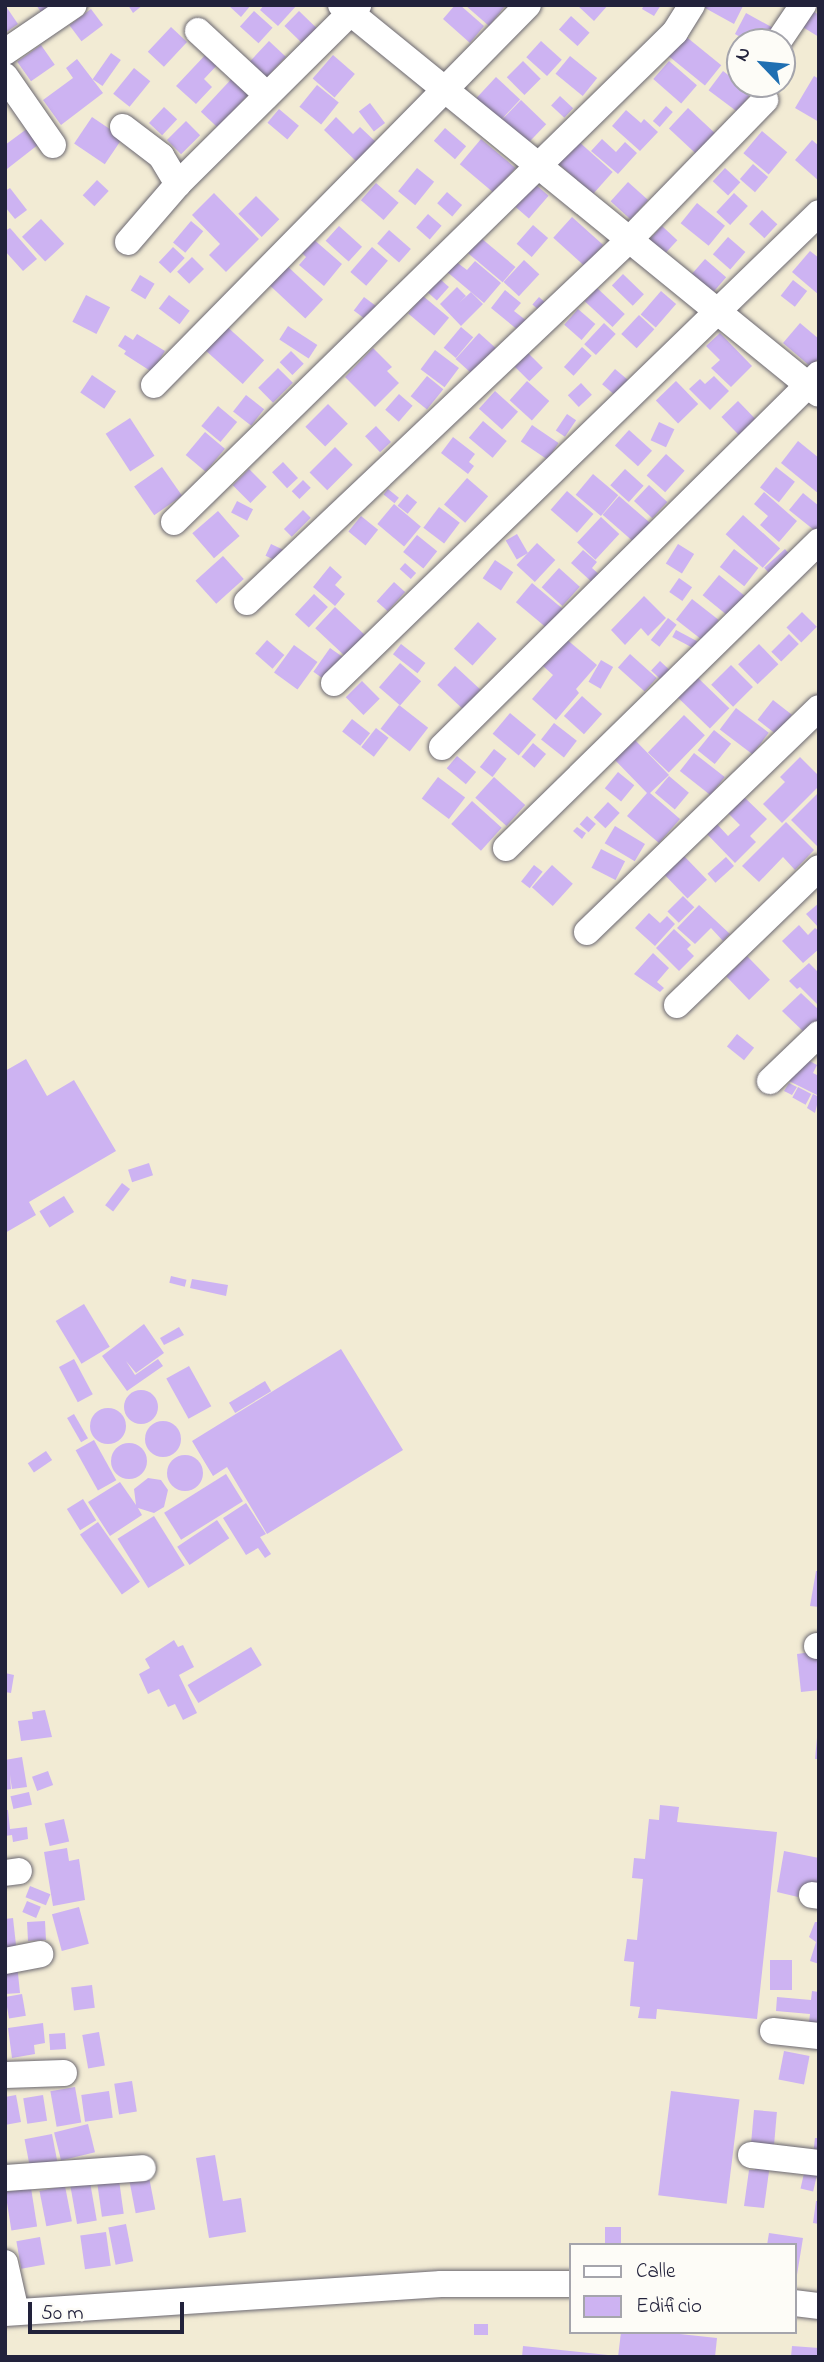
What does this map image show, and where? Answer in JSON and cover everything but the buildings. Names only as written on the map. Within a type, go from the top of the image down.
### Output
[{"type":"street","points":[[5,52],[74,5]]},
{"type":"street","points":[[154,385],[528,5]]},
{"type":"street","points":[[174,522],[675,32],[692,5]]},
{"type":"street","points":[[787,28],[803,5]]},
{"type":"street","points":[[128,243],[178,184],[350,8],[444,89],[716,312],[815,384],[442,747]]},
{"type":"street","points":[[198,31],[267,95]]},
{"type":"street","points":[[5,76],[53,145]]},
{"type":"street","points":[[247,602],[630,239],[765,100]]},
{"type":"street","points":[[123,127],[161,156],[178,184]]},
{"type":"street","points":[[334,683],[819,213]]},
{"type":"street","points":[[506,848],[819,542]]},
{"type":"street","points":[[587,932],[819,708]]},
{"type":"street","points":[[677,1005],[819,868]]},
{"type":"street","points":[[771,1081],[819,1034]]},
{"type":"street","points":[[5,1961],[40,1954]]},
{"type":"street","points":[[773,2031],[819,2036]]},
{"type":"street","points":[[5,2075],[64,2073]]},
{"type":"street","points":[[751,2155],[819,2163]]},
{"type":"street","points":[[5,2178],[143,2168]]},
{"type":"street","points":[[5,2263],[11,2313],[441,2284],[568,2284]]},
{"type":"street","points":[[796,2303],[819,2306]]}]
